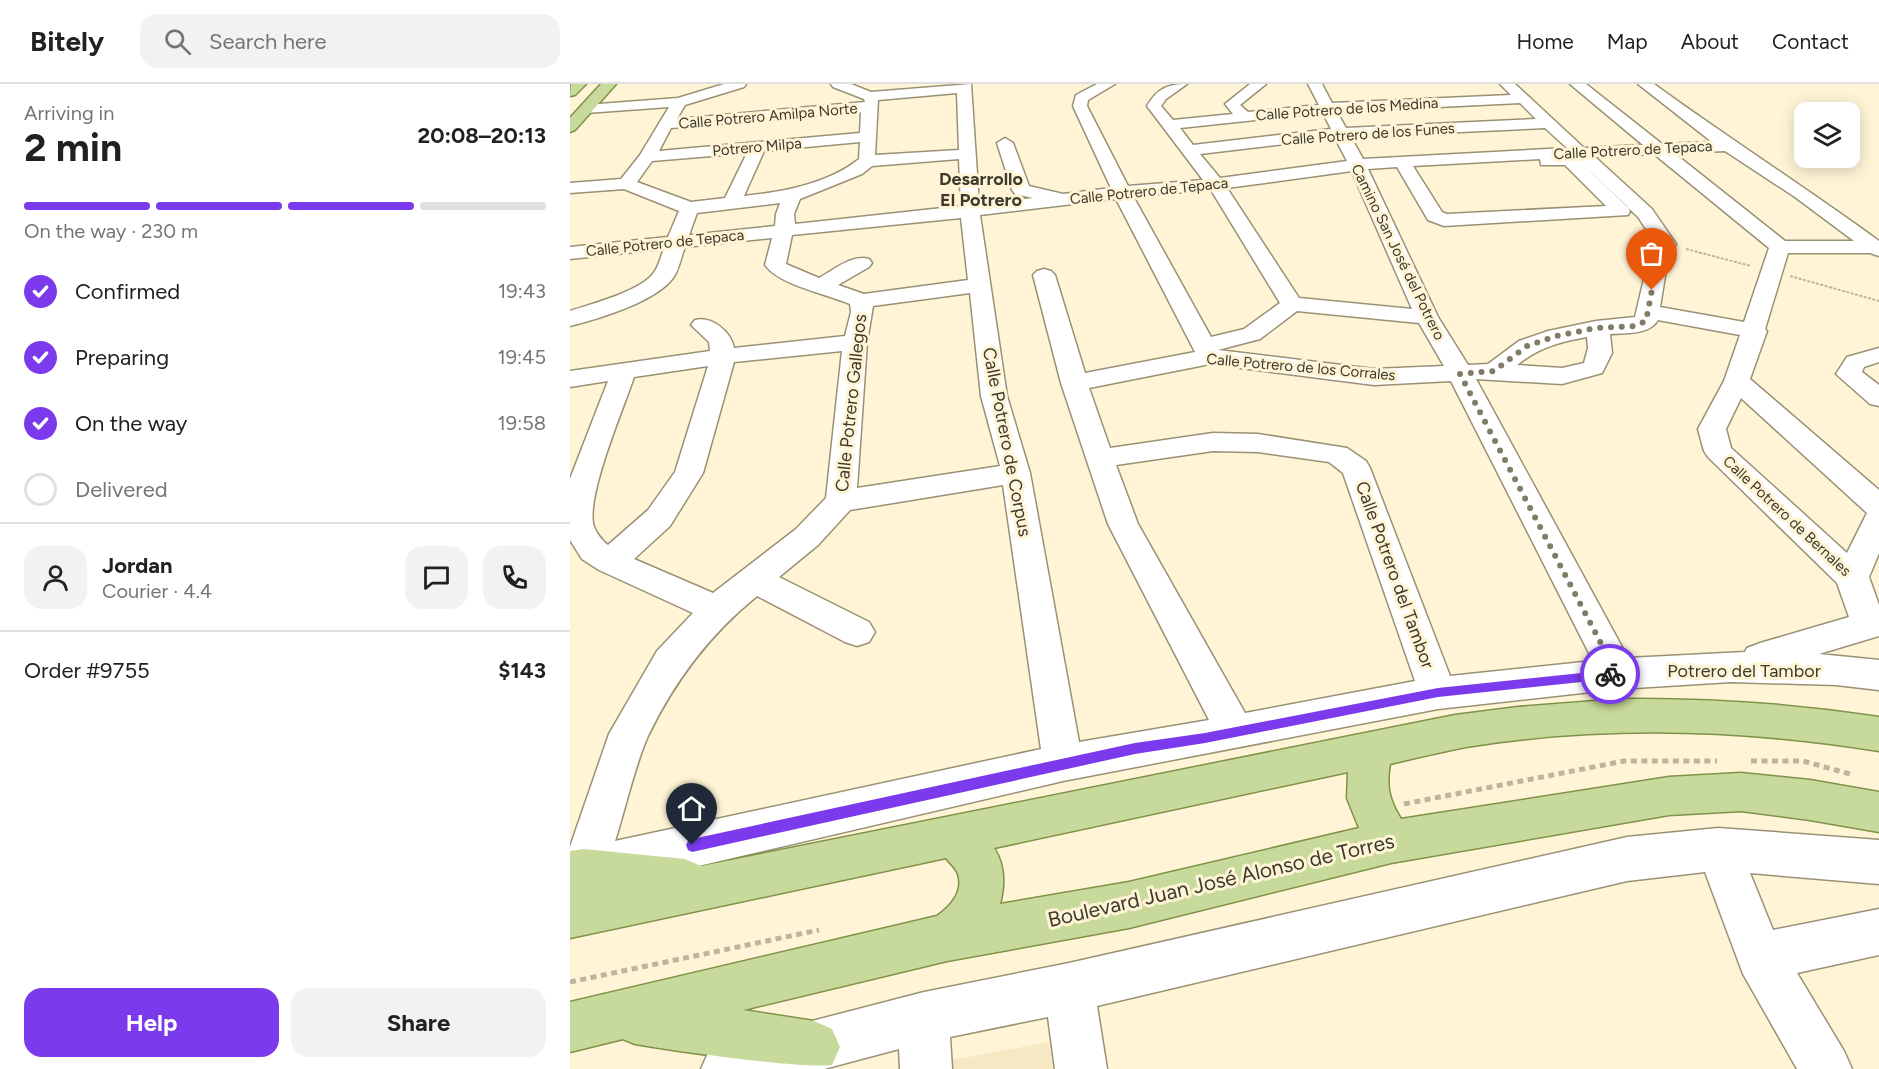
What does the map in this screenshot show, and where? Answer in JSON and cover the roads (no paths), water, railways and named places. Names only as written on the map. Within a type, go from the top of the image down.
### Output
[{"type":"main road","points":[[570,92],[579,84]]},
{"type":"main road","points":[[570,127],[609,84]]},
{"type":"main road","points":[[570,915],[1145,794],[1222,780],[1286,764],[1466,730],[1660,715],[1821,724],[1879,734]]},
{"type":"main road","points":[[1373,749],[1365,779],[1367,796],[1373,813],[1391,842]]},
{"type":"main road","name":"Boulevard Juan José Alonso de Torres","points":[[570,1027],[947,937],[1129,905],[1391,842],[1669,796],[1741,792],[1810,800],[1879,812]]},
{"type":"main road","points":[[947,937],[967,923],[978,902],[981,882],[980,866],[954,835]]},
{"type":"main road","points":[[577,872],[713,884]]},
{"type":"main road","points":[[619,1016],[814,1047]]},
{"type":"street","points":[[586,109],[679,102],[739,84]]},
{"type":"street","points":[[838,84],[870,101],[867,161]]},
{"type":"street","points":[[1108,84],[1082,98],[1080,106],[1122,193],[1207,351],[1244,339],[1264,329],[1292,304],[1427,316]]},
{"type":"street","points":[[1180,84],[1160,96],[1154,106],[1216,184],[1292,304]]},
{"type":"street","name":"Calle Potrero de los Medina","points":[[1244,117],[1232,104],[1259,84]]},
{"type":"street","name":"Calle Potrero de los Medina","points":[[1440,84],[1449,102]]},
{"type":"street","points":[[1494,371],[1527,346],[1556,336],[1596,328],[1635,326],[1647,316],[1656,270],[1666,244],[1645,213],[1507,84]]},
{"type":"street","points":[[1577,84],[1780,247],[1877,249]]},
{"type":"street","points":[[1645,84],[1728,146],[1801,193],[1877,249]]},
{"type":"street","name":"Calle Potrero Amilpa Norte","points":[[667,124],[870,101],[964,86]]},
{"type":"street","name":"Calle Potrero de Corpus","points":[[964,86],[970,211],[994,396],[1016,473],[1063,763]]},
{"type":"street","name":"Camino San José del Potrero","points":[[1321,86],[1329,108],[1427,316],[1460,374],[1617,674]]},
{"type":"street","points":[[688,87],[709,92]]},
{"type":"street","name":"Calle Potrero de los Medina","points":[[1169,125],[1329,108],[1524,99]]},
{"type":"street","points":[[626,184],[647,157],[679,102]]},
{"type":"street","name":"Calle Potrero de los Funes","points":[[1189,150],[1341,133],[1548,123]]},
{"type":"street","name":"Potrero Milpa","points":[[647,157],[868,137]]},
{"type":"street","points":[[1005,143],[1021,190],[1049,196],[1084,197]]},
{"type":"street","name":"Calle Potrero de Tepaca","points":[[570,253],[1216,184],[1356,165],[1405,166],[1578,152],[1728,146]]},
{"type":"street","points":[[734,201],[758,147]]},
{"type":"street","points":[[570,188],[626,184],[689,208],[792,196],[856,170],[867,161],[967,153]]},
{"type":"street","points":[[1389,182],[1383,174],[1405,166],[1569,160],[1622,211],[1444,220],[1435,216],[1410,215]]},
{"type":"street","points":[[1405,166],[1435,216]]},
{"type":"street","name":"Calle Potrero Gallegos","points":[[577,872],[629,734],[670,662],[717,609],[807,537],[841,501],[855,342],[861,301],[777,269],[775,265],[782,230],[786,222],[786,207],[792,196]]},
{"type":"street","points":[[576,311],[657,283],[664,275],[689,208]]},
{"type":"street","name":"Calle Potrero de Bernales","points":[[1780,247],[1755,331],[1737,381],[1712,429],[1718,451],[1852,577],[1874,624]]},
{"type":"street","points":[[822,285],[862,263]]},
{"type":"street","points":[[1044,275],[1074,383],[1123,524],[1220,735]]},
{"type":"street","points":[[861,301],[979,285]]},
{"type":"street","points":[[1647,316],[1755,331]]},
{"type":"street","points":[[610,562],[659,518],[689,473],[723,356],[721,340],[703,325]]},
{"type":"street","name":"Calle Potrero de los Corrales","points":[[1074,383],[1207,351],[1374,376],[1494,371],[1562,376],[1593,368],[1601,356],[1600,337],[1596,328]]},
{"type":"street","points":[[570,379],[723,356],[855,342]]},
{"type":"street","points":[[1879,355],[1854,361],[1850,367],[1850,374],[1879,398]]},
{"type":"street","points":[[624,371],[586,474],[578,504],[577,526],[593,550],[610,562],[717,609]]},
{"type":"street","points":[[1737,381],[1879,507]]},
{"type":"street","name":"Calle Potrero del Tambor","points":[[1100,459],[1213,442],[1258,443],[1337,454],[1347,460],[1356,468],[1438,693]]},
{"type":"street","points":[[841,501],[1016,473]]},
{"type":"street","points":[[1852,577],[1879,519]]},
{"type":"street","points":[[755,580],[857,632]]},
{"type":"street","points":[[1731,667],[1874,624]]},
{"type":"street","name":"Potrero del Tambor","points":[[577,872],[1063,763],[1438,693],[1617,674],[1731,667],[1836,670],[1879,675]]},
{"type":"street","points":[[1338,712],[1466,730]]},
{"type":"street","points":[[1718,849],[1760,957],[1826,1069]]},
{"type":"street","points":[[727,1069],[924,1017],[1069,988],[1627,859],[1718,849],[1879,862]]},
{"type":"street","points":[[1760,957],[1879,932]]},
{"type":"street","points":[[1069,988],[1081,1069]]},
{"type":"street","points":[[924,1017],[926,1069]]},
{"type":"district","name":"Desarrollo El Potrero","points":[[981,190]]}]
